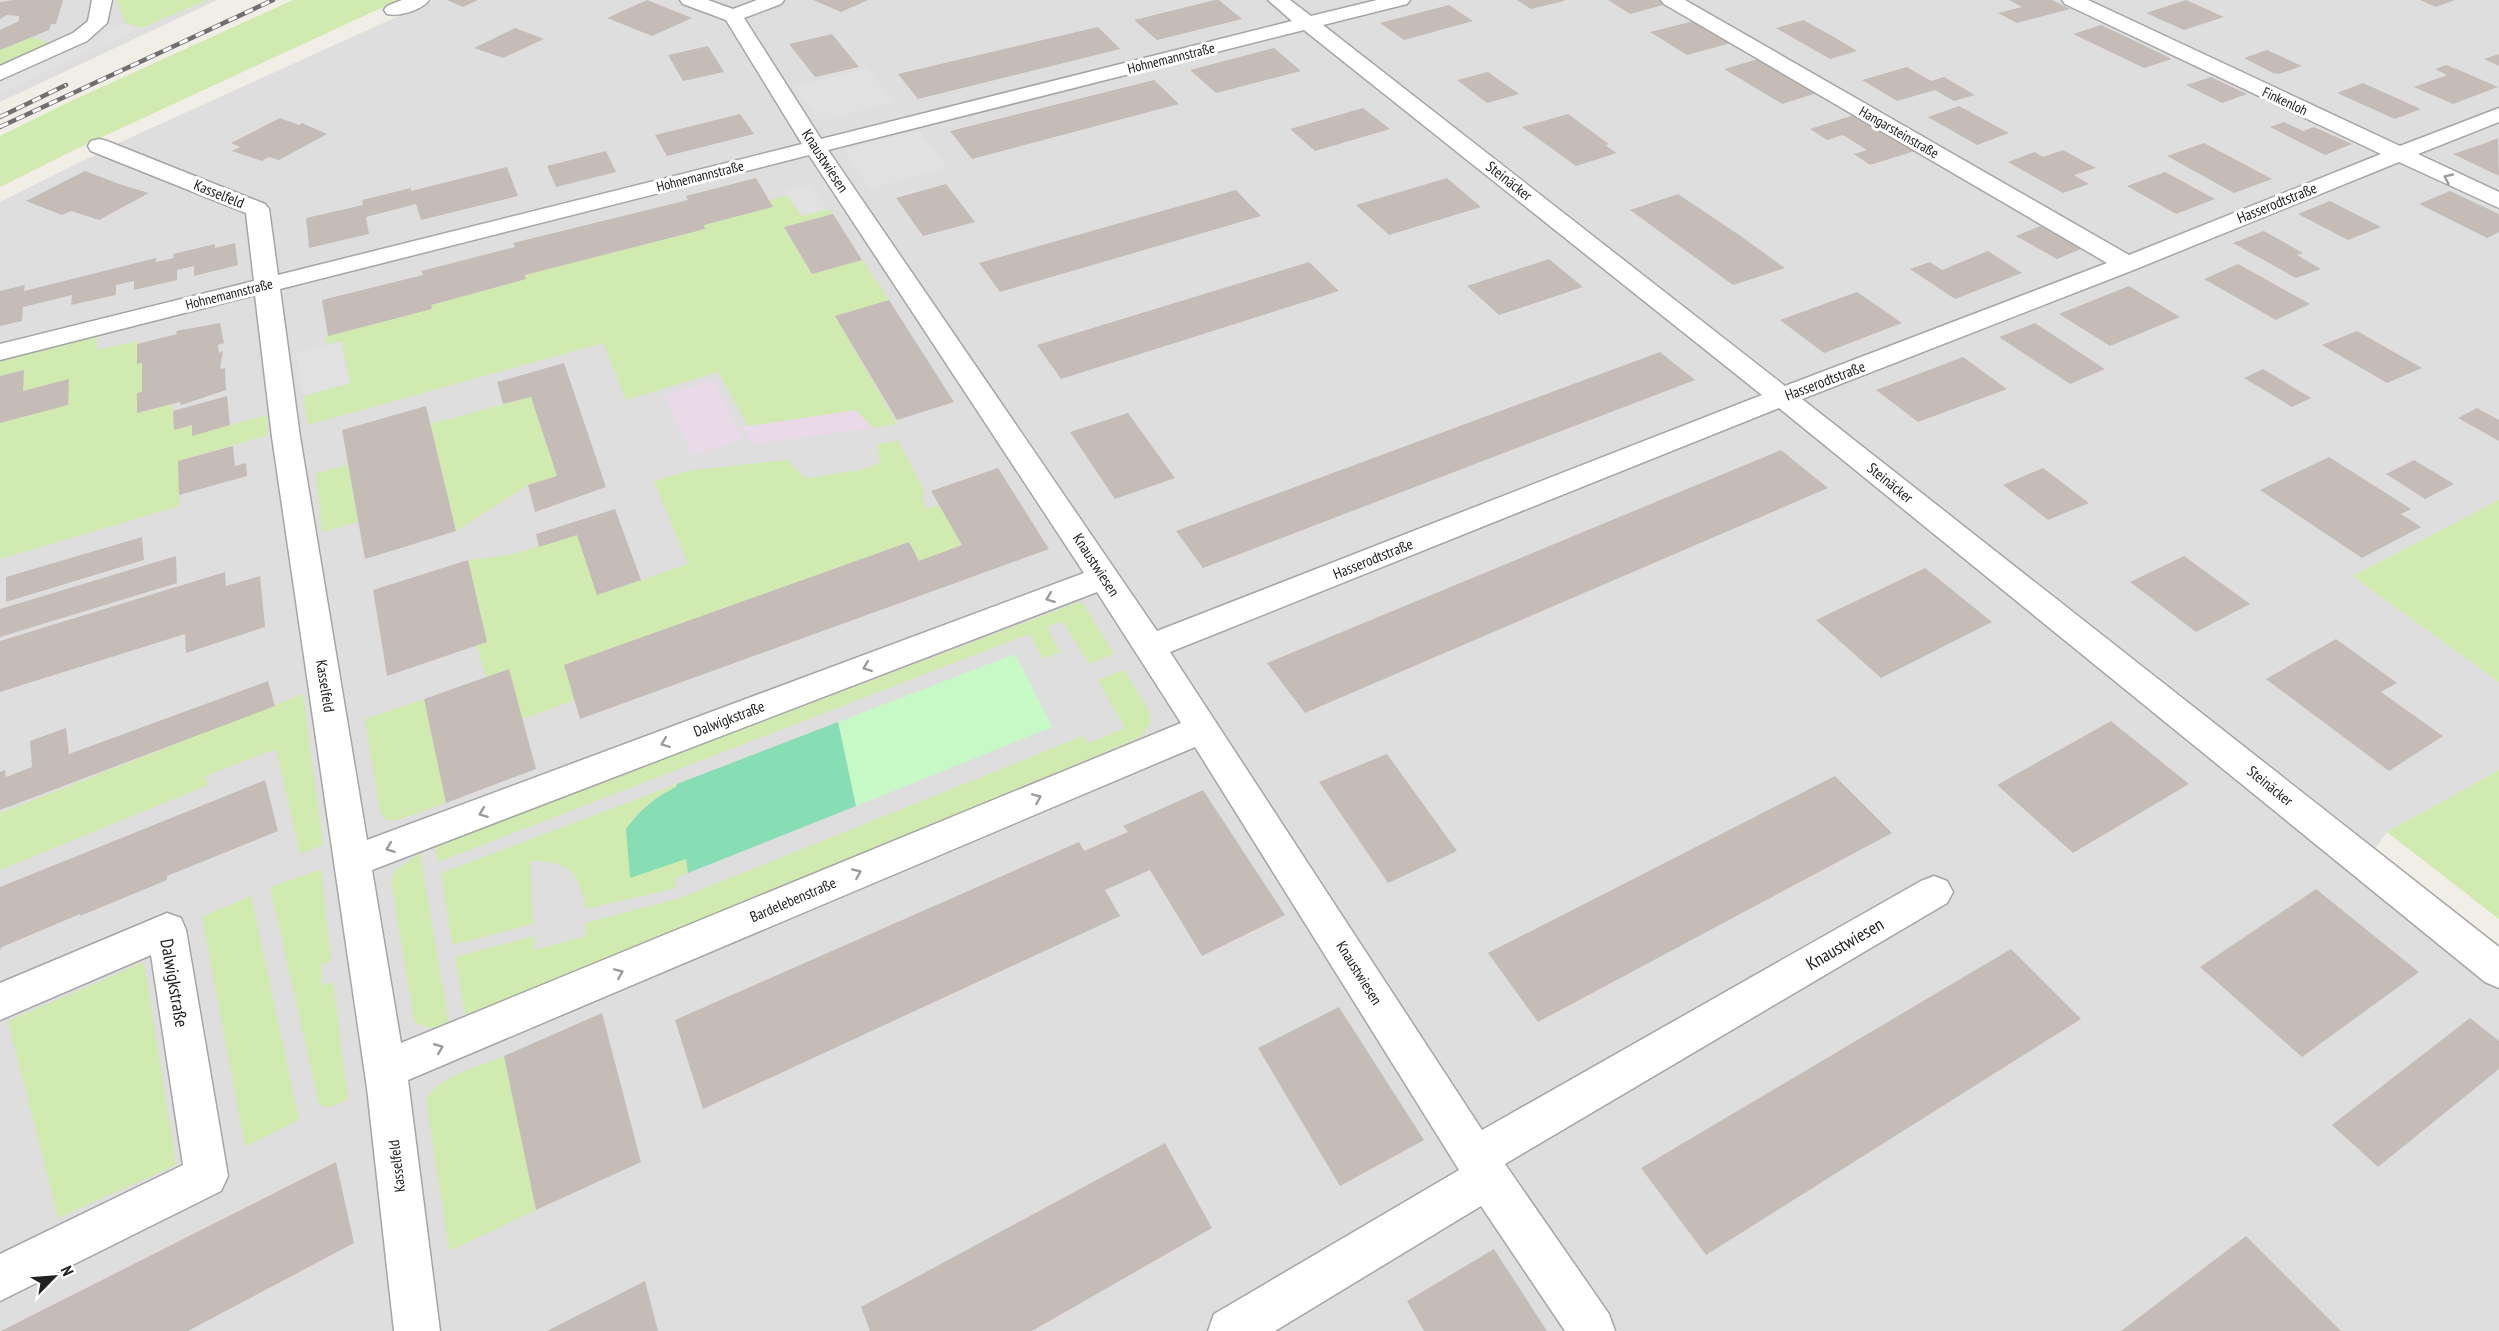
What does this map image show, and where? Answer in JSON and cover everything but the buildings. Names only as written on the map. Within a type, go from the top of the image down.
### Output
[{"type":"street","points":[[0,74],[80,37],[97,23],[102,0]]},
{"type":"street","points":[[394,10],[419,0]]},
{"type":"street","points":[[690,0],[733,16],[774,0]]},
{"type":"street","name":"Steinäcker","points":[[1278,0],[1782,397],[2499,970]]},
{"type":"street","name":"Hohnemannstraße","points":[[0,352],[1400,0]]},
{"type":"street","name":"Hangarsteinstraße","points":[[1671,0],[2127,264]]},
{"type":"street","name":"Finkenloh","points":[[2072,0],[2499,201]]},
{"type":"street","name":"Knaustwiesen","points":[[733,16],[815,147],[1150,647],[1482,1167],[1593,1331]]},
{"type":"street","name":"Hasserodtstraße","points":[[1150,647],[1782,397],[2127,264],[2499,114]]},
{"type":"street","name":"Kasselfeld","points":[[99,146],[257,209],[286,437],[385,1070],[417,1331]]},
{"type":"street","name":"Dalwigkstraße","points":[[354,861],[1104,577]]},
{"type":"street","name":"Bardelebenstraße","points":[[385,1070],[1202,729]]},
{"type":"street","name":"Knaustwiesen","points":[[1231,1331],[1482,1167],[1934,892]]},
{"type":"street","name":"Dalwigkstraße","points":[[0,1002],[167,930],[206,1176],[0,1278]]},
{"type":"shaded area","points":[[0,0],[217,0],[0,102]]},
{"type":"shaded area","points":[[434,0],[2499,0],[2499,500],[2352,576],[2499,682],[2499,770],[2387,832],[2355,876],[2499,990],[2499,1331],[0,1331],[0,202],[125,140]]},
{"type":"shaded area","points":[[125,23],[141,28],[0,93],[0,80]]},
{"type":"shaded area","points":[[867,68],[895,102],[820,121],[794,86]]},
{"type":"shaded area","points":[[919,131],[948,168],[870,189],[843,150]]},
{"type":"shaded area","points":[[810,184],[827,209],[801,216],[784,191]]},
{"type":"shaded area","points":[[341,341],[350,383],[303,396],[296,353]]},
{"type":"shaded area","points":[[713,380],[743,439],[692,455],[664,396]]},
{"type":"shaded area","points":[[856,410],[873,428],[754,444],[742,427]]},
{"type":"green space","points":[[117,0],[207,0],[141,28],[125,23]]},
{"type":"green space","points":[[293,0],[403,0],[370,13],[74,150],[0,187],[0,136]]},
{"type":"green space","points":[[32,37],[54,44],[0,68],[0,50]]},
{"type":"green space","points":[[788,196],[801,216],[827,209],[833,214],[784,227],[812,274],[862,260],[889,300],[835,316],[897,424],[873,428],[856,410],[748,426],[718,372],[626,400],[603,343],[308,425],[303,396],[350,383],[341,341],[327,345],[325,338],[328,336],[432,309],[431,305],[526,279],[525,275],[705,229],[704,225],[773,207],[769,200]]},
{"type":"green space","points":[[97,337],[97,350],[137,341],[137,364],[142,363],[142,392],[137,393],[137,413],[172,404],[174,430],[192,425],[192,435],[267,415],[268,435],[178,461],[180,506],[0,559],[0,423],[67,405],[69,380],[23,391],[23,370],[0,376],[0,361]]},
{"type":"green space","points":[[531,397],[557,476],[528,485],[456,531],[430,424]]},
{"type":"green space","points":[[898,441],[924,489],[922,499],[927,509],[940,505],[962,545],[919,561],[909,542],[564,665],[575,700],[522,719],[509,669],[486,677],[477,646],[487,642],[468,560],[509,555],[577,535],[598,595],[688,564],[654,481],[691,470],[787,460],[806,479],[853,470],[855,472],[880,463],[877,444]]},
{"type":"green space","points":[[348,465],[358,522],[322,532],[316,473]]},
{"type":"green space","points":[[2499,500],[2499,682],[2352,576]]},
{"type":"green space","points":[[1079,602],[1084,605],[1114,654],[1089,664],[1062,621],[1047,627],[1060,652],[1043,659],[1029,634],[438,862],[435,846]]},
{"type":"green space","points":[[1015,654],[1052,727],[856,806],[838,722]]},
{"type":"green space","points":[[1124,670],[1149,711],[1150,724],[1141,737],[466,1019],[455,957],[534,936],[534,950],[586,936],[585,923],[680,898],[1083,736],[1089,743],[1125,728],[1098,680]]},
{"type":"green space","points":[[303,694],[323,845],[300,854],[276,749],[205,776],[208,785],[0,870],[0,813]]},
{"type":"green space","points":[[424,699],[446,803],[394,821],[385,819],[380,813],[365,719]]},
{"type":"green space","points":[[838,722],[856,806],[688,873],[686,859],[630,878],[626,829],[654,800],[676,787],[677,784]]},
{"type":"green space","points":[[2499,770],[2499,919],[2387,832]]},
{"type":"green space","points":[[677,784],[677,787],[648,804],[626,829],[686,859],[688,873],[674,879],[676,888],[586,909],[580,885],[570,871],[554,863],[530,861],[533,924],[452,945],[441,873]]},
{"type":"green space","points":[[420,853],[449,1025],[435,1027],[423,1026],[414,1021],[391,882],[394,871]]},
{"type":"green space","points":[[321,869],[331,961],[321,965],[322,985],[333,982],[348,1099],[328,1108],[319,1104],[270,887]]},
{"type":"green space","points":[[251,896],[299,1120],[245,1147],[202,917]]},
{"type":"green space","points":[[144,962],[176,1165],[58,1218],[8,1021]]},
{"type":"green space","points":[[504,1056],[536,1210],[449,1251],[426,1099],[432,1091],[450,1078]]},
{"type":"railway","points":[[0,127],[273,0]]},
{"type":"railway","points":[[0,117],[66,85]]}]
